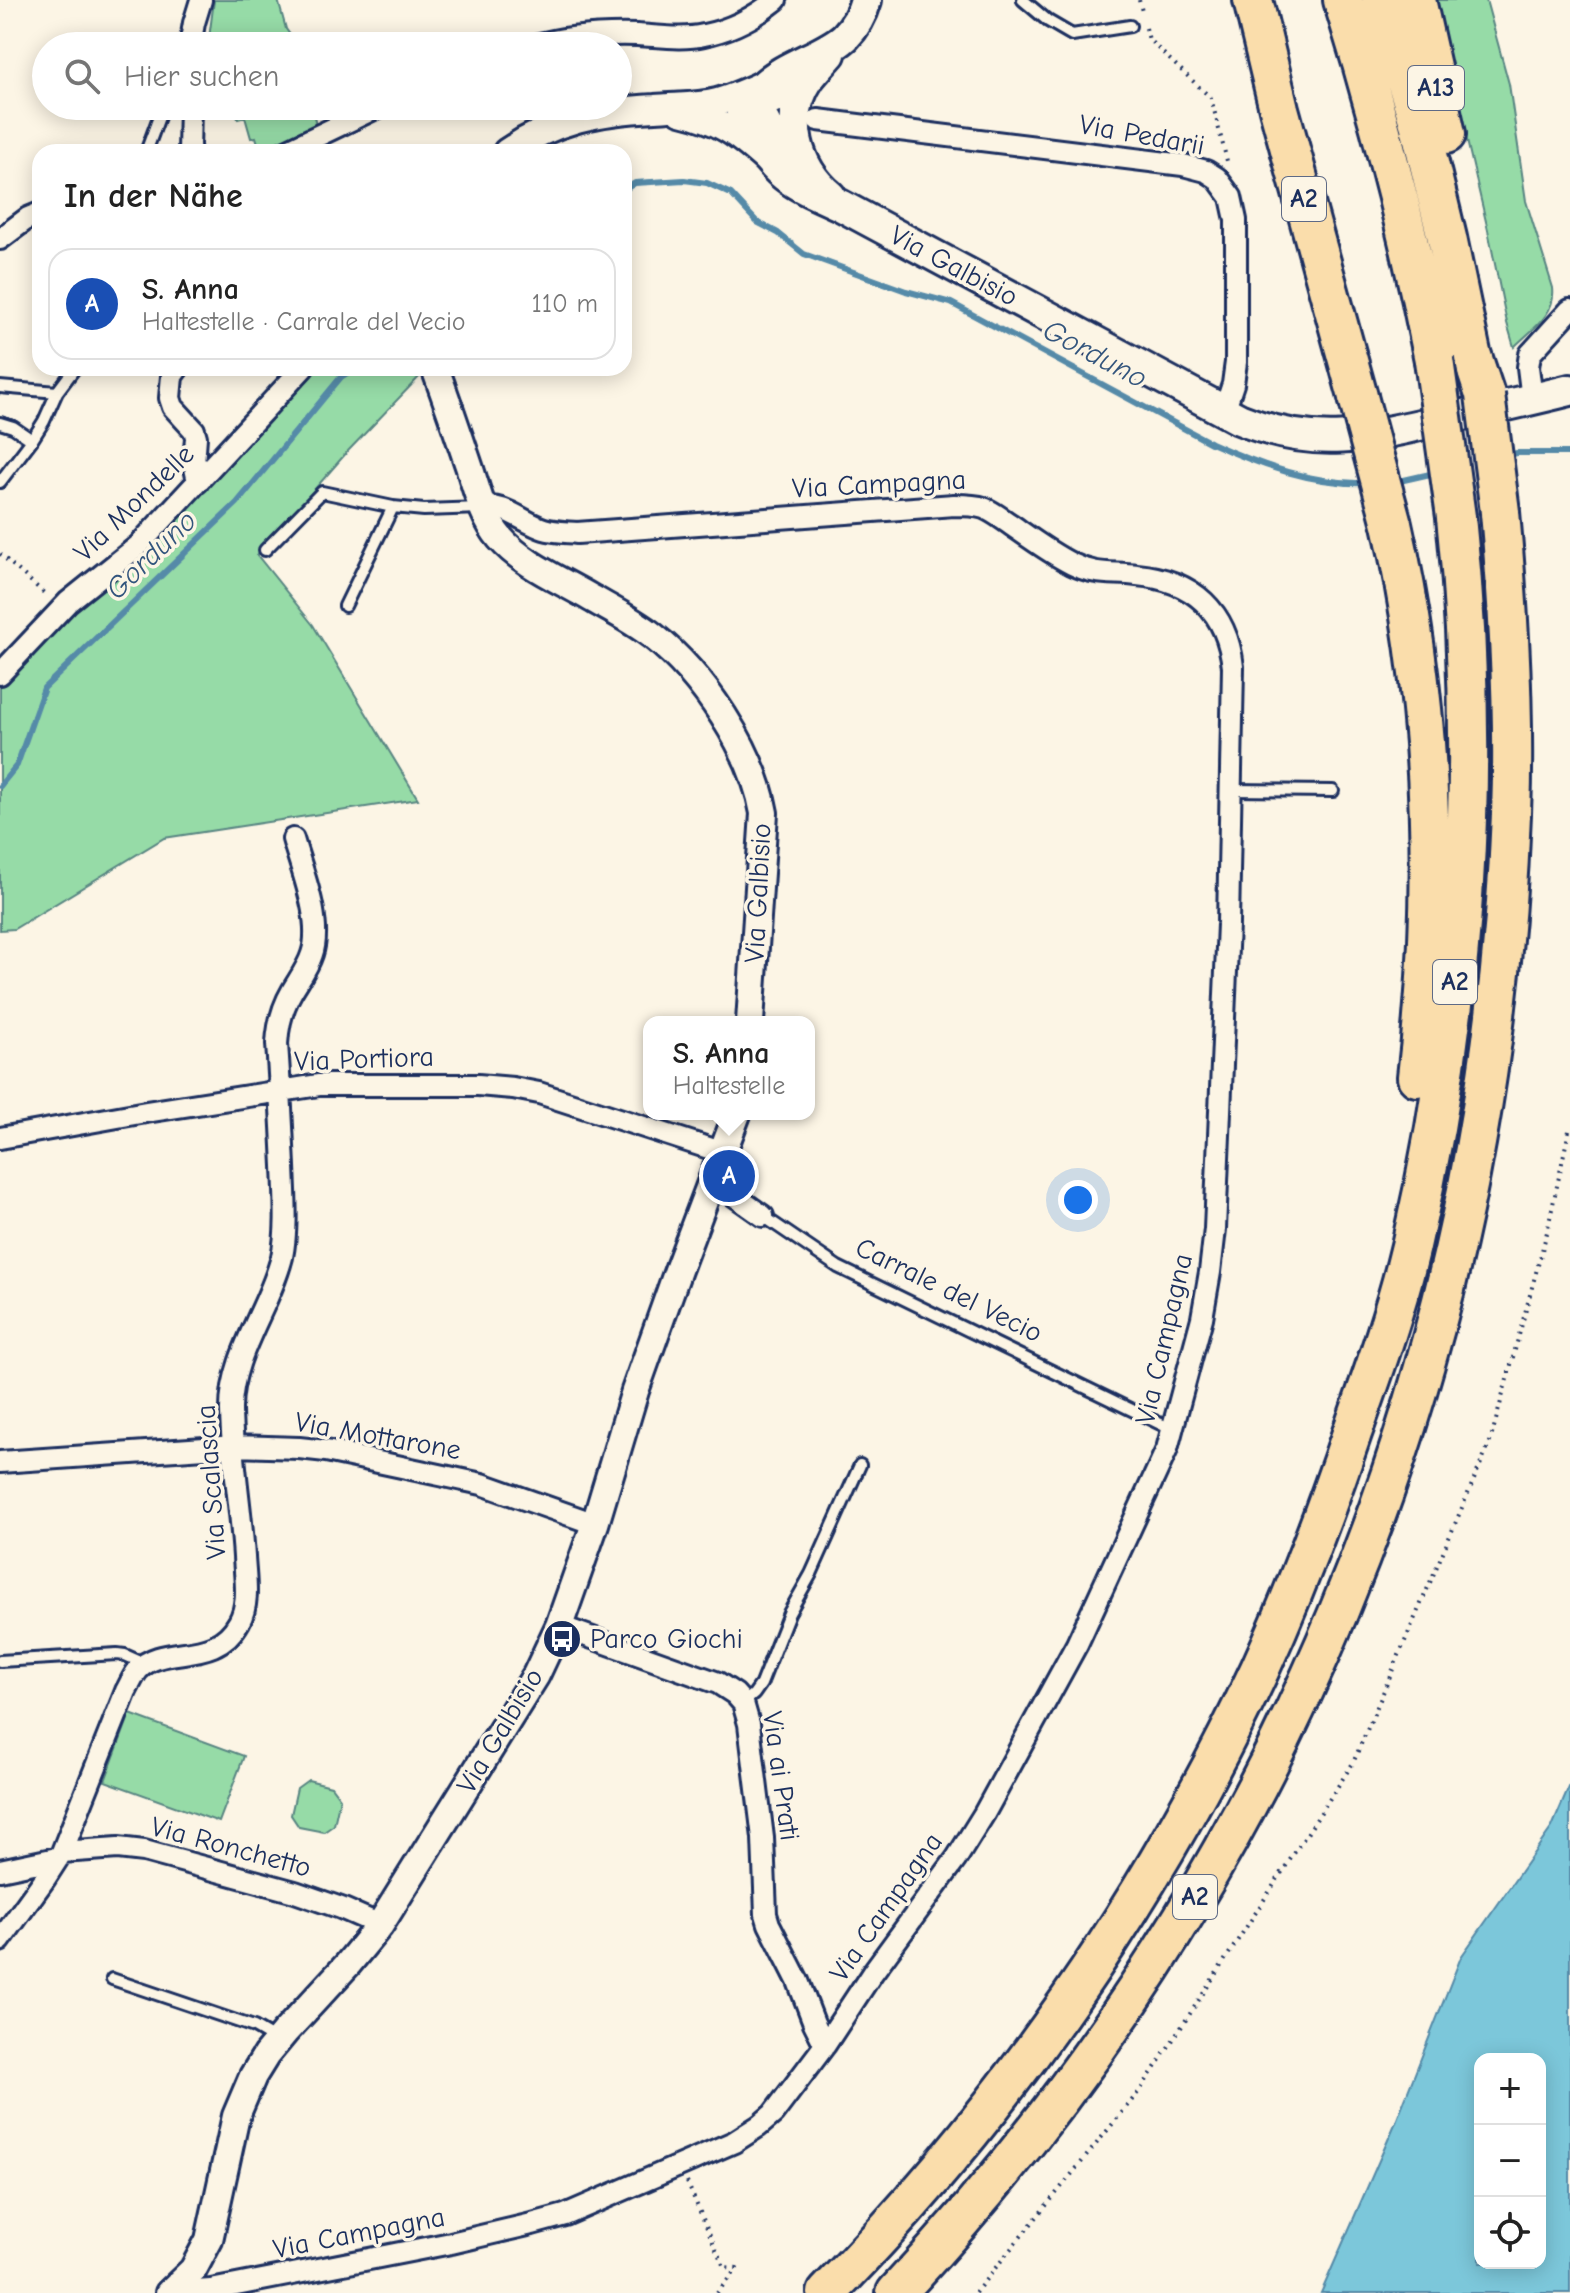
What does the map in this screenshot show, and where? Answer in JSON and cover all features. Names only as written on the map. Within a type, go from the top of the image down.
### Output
[{"type":"highway","name":"A2","points":[[1253,0],[1279,109],[1392,524],[1411,629],[1426,747],[1431,833],[1430,937],[1421,1043],[1405,1162],[1352,1435]]},
{"type":"highway","name":"A2","points":[[896,2293],[1009,2164],[1062,2095],[1147,1975],[1223,1852],[1293,1718],[1354,1578],[1401,1446],[1462,1219],[1480,1126],[1498,991],[1509,874],[1512,755],[1507,592],[1500,512],[1485,395],[1413,255],[1387,148],[1343,0]]},
{"type":"highway","name":"A2","points":[[827,2293],[921,2192],[1007,2087],[1082,1983],[1183,1818],[1261,1666],[1309,1552],[1392,1321],[1410,1249],[1434,1131],[1452,1010],[1463,886],[1468,747],[1465,639],[1456,517],[1465,354],[1435,186],[1382,0]]},
{"type":"highway","name":"A13","points":[[1416,0],[1468,233],[1465,354]]},
{"type":"main road","points":[[829,195],[802,160],[794,134],[797,107],[808,79],[860,17],[866,0]]},
{"type":"main road","points":[[758,97],[844,38]]},
{"type":"main road","name":"Via Galbisio","points":[[758,97],[753,126],[756,137],[770,163],[794,184],[829,195],[1252,424],[1296,435],[1347,439],[1397,431],[1570,390]]},
{"type":"street","points":[[192,32],[201,0]]},
{"type":"street","points":[[632,36],[685,38],[708,35],[742,22],[776,0]]},
{"type":"street","points":[[632,110],[708,109],[737,96],[758,97],[792,91],[808,79]]},
{"type":"street","points":[[758,97],[783,154],[829,195]]},
{"type":"street","points":[[708,109],[770,163]]},
{"type":"street","points":[[189,144],[190,120]]},
{"type":"street","points":[[301,144],[351,120]]},
{"type":"street","points":[[519,144],[570,120]]},
{"type":"street","name":"Via Pedarii","points":[[818,120],[1183,165],[1206,171],[1225,186],[1234,207],[1238,232],[1236,362],[1224,411]]},
{"type":"street","points":[[0,239],[32,218]]},
{"type":"street","points":[[1532,399],[1528,367],[1530,354],[1570,310]]},
{"type":"street","points":[[172,376],[170,398],[173,407],[194,430],[196,437],[194,463],[198,482]]},
{"type":"street","name":"Via Mondelle","points":[[0,674],[68,602],[138,546],[296,376]]},
{"type":"street","name":"Via Galbisio","points":[[438,376],[483,508],[495,532],[515,552],[641,627],[671,652],[712,701],[741,749],[757,786],[764,813],[750,1016]]},
{"type":"street","name":"Via Campagna","points":[[176,2287],[203,2292],[451,2243],[565,2215],[734,2142],[773,2114],[956,1859],[1077,1644],[1167,1449],[1202,1318],[1215,1229],[1227,956],[1233,667],[1231,651],[1210,608],[1184,587],[1170,581],[1133,574],[1096,574],[1085,570],[983,508],[954,505],[577,533],[544,529],[493,505],[483,508]]},
{"type":"street","name":"Via Scalascia","points":[[145,1664],[154,1659],[205,1650],[216,1645],[239,1623],[246,1597],[232,1396],[236,1371],[275,1278],[284,1243],[285,1188],[278,1026],[282,1010],[308,965],[315,942],[310,896],[293,839]]},
{"type":"street","name":"Via Portiora","points":[[0,1138],[319,1085],[478,1085],[539,1093],[724,1153]]},
{"type":"street","name":"Via Galbisio","points":[[176,2287],[193,2270],[209,2240],[228,2148],[253,2076],[278,2041],[380,1925],[536,1675],[559,1626],[595,1524],[635,1391],[735,1120]]},
{"type":"street","name":"Carrale del Vecio","points":[[712,1180],[763,1216]]},
{"type":"street","name":"Via Mottarone","points":[[0,1462],[234,1446],[326,1451],[482,1484],[595,1524]]},
{"type":"street","name":"Via ai Prati","points":[[559,1626],[718,1683],[743,1703],[753,1747],[766,1914],[825,2045]]},
{"type":"street","points":[[0,1941],[59,1855],[126,1691],[133,1676],[145,1664]]},
{"type":"street","name":"Via Ronchetto","points":[[0,1870],[59,1855],[118,1848],[144,1851],[295,1892],[380,1925]]},
{"type":"lane","points":[[1023,0],[1048,21],[1072,35],[1130,26]]},
{"type":"lane","points":[[149,144],[158,120]]},
{"type":"lane","points":[[0,482],[32,440],[69,376]]},
{"type":"lane","points":[[0,387],[57,392]]},
{"type":"lane","points":[[0,423],[13,427],[32,440]]},
{"type":"lane","points":[[265,550],[322,492],[393,507],[424,510],[483,508]]},
{"type":"lane","points":[[345,606],[393,507]]},
{"type":"lane","points":[[1231,790],[1333,791]]},
{"type":"lane","name":"Carrale del Vecio","points":[[763,1216],[838,1267],[1173,1430]]},
{"type":"lane","points":[[743,1703],[761,1684],[789,1613],[811,1574],[860,1465]]},
{"type":"lane","points":[[0,1661],[117,1654],[145,1664]]},
{"type":"lane","points":[[112,1979],[254,2027],[278,2041]]},
{"type":"path","points":[[1139,0],[1149,40],[1211,98],[1230,173],[1225,186]]},
{"type":"path","points":[[0,554],[44,593],[35,616],[37,634]]},
{"type":"path","points":[[975,2293],[1141,2089],[1353,1763],[1490,1442],[1547,1232],[1570,1126]]},
{"type":"path","points":[[680,2166],[724,2267],[737,2268],[717,2293]]},
{"type":"green space","points":[[214,0],[278,0],[288,32],[210,32]]},
{"type":"green space","points":[[1434,0],[1486,0],[1509,84],[1526,201],[1553,288],[1547,314],[1514,347],[1507,323]]},
{"type":"green space","points":[[246,120],[315,120],[317,131],[278,144],[258,144],[256,137],[251,138]]},
{"type":"green space","points":[[306,376],[420,376],[348,451],[257,555],[313,625],[418,799],[164,838],[14,929],[0,930],[0,674],[279,407]]},
{"type":"green space","points":[[130,1714],[244,1756],[219,1822],[105,1781]]},
{"type":"green space","points":[[308,1780],[331,1786],[340,1798],[334,1825],[324,1832],[299,1827],[291,1815],[297,1788]]},
{"type":"water","points":[[1570,1785],[1570,2293],[1321,2293],[1395,2124],[1461,1957],[1552,1827]]},
{"type":"waterway","name":"Gorduno","points":[[632,185],[684,180],[707,183],[731,194],[757,222],[778,233],[804,254],[906,291],[951,303],[1211,443],[1287,472],[1327,481],[1368,483]]},
{"type":"waterway","name":"Gorduno","points":[[0,786],[17,765],[44,688],[237,503],[343,376]]},
{"type":"waterway","name":"Gorduno","points":[[1504,456],[1517,453],[1570,453]]},
{"type":"waterway","name":"Gorduno","points":[[1395,482],[1439,472]]},
{"type":"place","name":"S. Anna","points":[[729,1176]]},
{"type":"place","name":"Parco Giochi","points":[[562,1639]]}]
